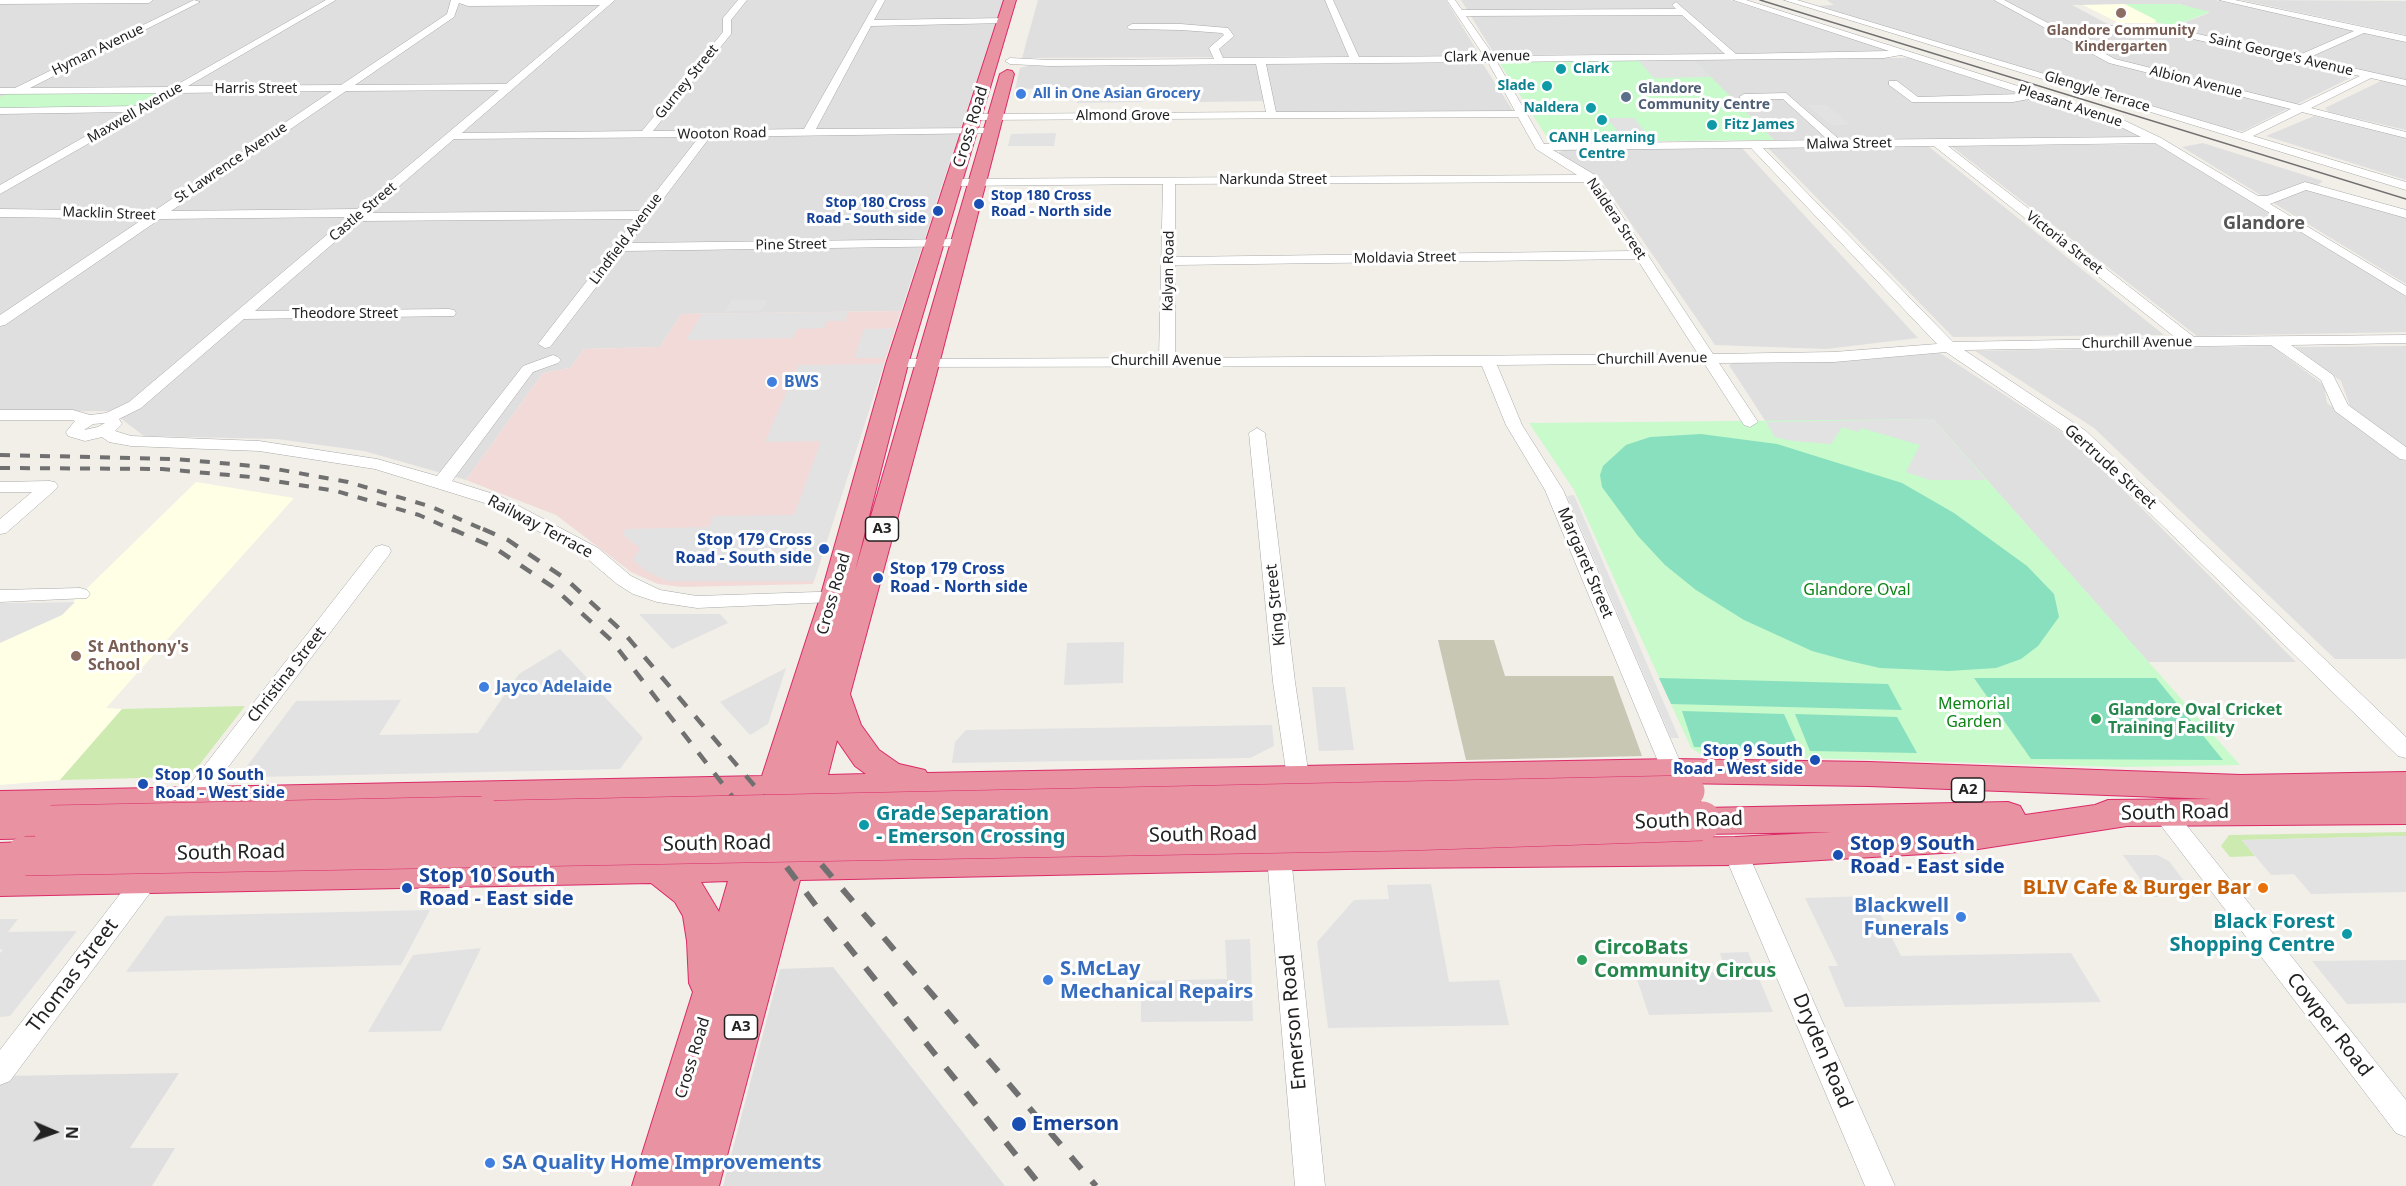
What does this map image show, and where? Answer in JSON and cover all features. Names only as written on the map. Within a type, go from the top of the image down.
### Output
[{"type":"highway","name":"Cross Road","points":[[792,788],[834,694],[849,597],[897,364],[1010,0]]},
{"type":"highway","name":"Cross Road","points":[[697,1186],[768,868],[849,597],[928,364],[1012,56]]},
{"type":"highway","points":[[834,694],[846,728],[867,758],[890,774],[936,784]]},
{"type":"highway","points":[[0,804],[192,798],[1298,777],[1688,794]]},
{"type":"highway","points":[[921,864],[936,784]]},
{"type":"highway","name":"South Road","points":[[0,826],[1688,794],[2406,785]]},
{"type":"highway","points":[[621,870],[652,791]]},
{"type":"highway","name":"South Road","points":[[12,857],[1407,831],[1688,794],[2127,813],[2406,811]]},
{"type":"highway","points":[[0,881],[1735,850],[1959,838],[2127,813]]},
{"type":"highway","name":"Cross Road","points":[[654,1186],[709,1003],[768,868]]},
{"type":"highway","points":[[661,870],[688,892],[701,914],[706,941],[709,1003]]},
{"type":"street","points":[[0,1],[149,0]]},
{"type":"street","name":"Hyman Avenue","points":[[0,98],[194,1],[207,0]]},
{"type":"street","name":"Maxwell Avenue","points":[[0,190],[332,0]]},
{"type":"street","points":[[459,0],[610,1]]},
{"type":"street","name":"St Lawrence Avenue","points":[[0,322],[451,15],[459,0]]},
{"type":"street","name":"Gurney Street","points":[[644,135],[728,32],[726,20],[743,0]]},
{"type":"street","points":[[808,133],[881,0]]},
{"type":"street","points":[[1329,0],[1355,59]]},
{"type":"street","points":[[1451,0],[1490,57],[1540,147]]},
{"type":"street","points":[[1671,0],[1731,55]]},
{"type":"street","name":"Pleasant Avenue","points":[[1737,0],[2115,120],[2157,140],[2406,291]]},
{"type":"street","name":"Glengyle Terrace","points":[[1788,0],[2406,186]]},
{"type":"street","name":"Albion Avenue","points":[[1998,0],[2112,61],[2406,135]]},
{"type":"street","points":[[2223,0],[2406,39]]},
{"type":"street","points":[[11,10],[33,1]]},
{"type":"street","name":"Castle Street","points":[[101,423],[135,405],[610,1]]},
{"type":"street","points":[[1459,13],[1684,12]]},
{"type":"street","points":[[867,23],[1005,20]]},
{"type":"street","points":[[1132,27],[1225,30],[1229,36],[1214,48],[1219,60]]},
{"type":"street","name":"Saint George's Avenue","points":[[2048,28],[2166,30],[2406,83]]},
{"type":"street","points":[[2299,59],[2363,30]]},
{"type":"street","name":"Clark Avenue","points":[[992,61],[1012,56],[1072,61],[1884,55],[1902,52]]},
{"type":"street","points":[[1260,60],[1272,116]]},
{"type":"street","points":[[2246,136],[2370,75]]},
{"type":"street","points":[[1893,83],[1931,112]]},
{"type":"street","name":"Harris Street","points":[[0,91],[511,87]]},
{"type":"street","points":[[1916,100],[2013,99],[2035,94]]},
{"type":"street","points":[[1744,97],[1786,96],[1838,144]]},
{"type":"street","points":[[0,111],[142,109]]},
{"type":"street","name":"Almond Grove","points":[[993,124],[1272,116],[1522,114]]},
{"type":"street","name":"Wooton Road","points":[[452,136],[808,133],[993,124]]},
{"type":"street","name":"Lindfield Avenue","points":[[544,344],[707,134]]},
{"type":"street","name":"Malwa Street","points":[[1540,147],[2157,140]]},
{"type":"street","name":"Victoria Street","points":[[1937,143],[2192,343]]},
{"type":"street","name":"Gertrude Street","points":[[1754,145],[1949,347],[2080,435],[2406,750]]},
{"type":"street","name":"Naldera Street","points":[[1540,147],[1591,178],[1750,422]]},
{"type":"street","name":"Narkunda Street","points":[[954,182],[1591,178]]},
{"type":"street","name":"Kalyan Road","points":[[1167,361],[1170,181]]},
{"type":"street","points":[[2256,200],[2269,200],[2305,186],[2406,214]]},
{"type":"street","name":"Macklin Street","points":[[0,213],[644,214]]},
{"type":"street","name":"Pine Street","points":[[620,247],[962,243]]},
{"type":"street","name":"Moldavia Street","points":[[1170,261],[1640,255]]},
{"type":"street","name":"Theodore Street","points":[[242,315],[448,313]]},
{"type":"street","name":"Churchill Avenue","points":[[897,364],[1834,357],[1949,347],[2406,339]]},
{"type":"street","points":[[2276,341],[2328,378],[2341,408],[2406,455]]},
{"type":"street","points":[[441,483],[528,369],[553,360]]},
{"type":"street","name":"Margaret Street","points":[[1488,361],[1514,425],[1554,490],[1688,794]]},
{"type":"street","name":"Railway Terrace","points":[[0,415],[73,415],[101,423],[115,438],[131,441],[269,447],[377,464],[494,500],[591,552],[624,580],[640,590],[657,596],[697,602],[849,597]]},
{"type":"street","name":"King Street","points":[[1257,433],[1284,682],[1298,777]]},
{"type":"street","points":[[0,487],[50,486],[0,529]]},
{"type":"street","name":"Christina Street","points":[[192,798],[382,551]]},
{"type":"street","points":[[0,596],[80,594]]},
{"type":"street","name":"Cowper Road","points":[[2164,813],[2406,1123]]},
{"type":"street","name":"Dryden Road","points":[[1735,850],[1880,1186]]},
{"type":"street","name":"Emerson Road","points":[[1279,857],[1310,1186]]},
{"type":"street","name":"Thomas Street","points":[[0,1072],[146,879]]},
{"type":"shaded area","points":[[0,0],[1003,0],[901,311],[681,314],[660,347],[584,349],[570,368],[543,373],[466,480],[364,451],[277,439],[144,436],[111,411],[0,412]]},
{"type":"shaded area","points":[[1038,0],[1446,0],[1479,54],[1471,56],[1022,58]]},
{"type":"shaded area","points":[[1461,0],[1730,0],[1888,50],[1889,53],[1495,55]]},
{"type":"shaded area","points":[[1827,0],[2215,0],[2406,40],[2406,80],[2170,28],[2209,13],[2179,4],[2072,5],[2119,30],[2175,34],[2358,74],[2243,131],[2233,130],[1817,6],[1834,5]]},
{"type":"shaded area","points":[[2241,0],[2406,1],[2406,35]]},
{"type":"shaded area","name":"Glandore Community Kindergarten","points":[[2125,4],[2156,20],[2155,23],[2119,23],[2083,5]]},
{"type":"shaded area","points":[[1691,57],[1711,77],[1654,78],[1636,58]]},
{"type":"shaded area","points":[[1691,58],[1909,58],[2115,123],[2142,138],[1774,140]]},
{"type":"shaded area","points":[[1481,61],[1513,111],[1272,114],[1269,101],[1198,102],[1197,90],[1148,91],[1148,87],[1015,89],[1020,68],[1028,66]]},
{"type":"shaded area","points":[[2383,80],[2406,86],[2406,130],[2329,112],[2325,108]]},
{"type":"shaded area","points":[[1142,88],[1143,102],[1077,103],[1080,89]]},
{"type":"shaded area","points":[[1807,105],[1827,105],[1851,125],[1831,125]]},
{"type":"shaded area","points":[[2314,116],[2406,138],[2406,180],[2266,136]]},
{"type":"shaded area","points":[[1607,118],[1634,118],[1652,141],[1625,141]]},
{"type":"shaded area","points":[[1056,133],[1054,146],[1008,146],[1011,134]]},
{"type":"shaded area","points":[[2203,143],[2323,181],[2311,190],[2406,218],[2406,284],[2182,147]]},
{"type":"shaded area","points":[[2156,144],[2406,296],[2406,332],[2197,336],[1951,146]]},
{"type":"shaded area","points":[[1928,146],[2164,335],[1953,337],[1767,147]]},
{"type":"shaded area","points":[[1741,147],[1918,338],[1826,349],[1715,345],[1601,180],[1558,153],[1567,148]]},
{"type":"shaded area","points":[[732,300],[767,300],[762,310],[725,311]]},
{"type":"shaded area","points":[[901,311],[813,584],[682,587],[658,584],[631,572],[556,515],[466,480],[543,373],[570,368],[584,349],[660,347],[681,314]]},
{"type":"shaded area","points":[[848,312],[845,321],[827,321],[824,328],[797,329],[793,338],[686,340],[702,314]]},
{"type":"shaded area","points":[[894,328],[884,358],[854,358],[864,329]]},
{"type":"shaded area","points":[[2272,346],[2324,385],[2327,403],[2406,462],[2406,659],[2335,659],[2094,428],[1975,351]]},
{"type":"shaded area","points":[[2406,346],[2406,448],[2351,409],[2341,381],[2295,347]]},
{"type":"shaded area","points":[[1940,353],[2071,438],[2296,662],[2148,662],[1933,419],[1766,422],[1729,365],[1735,362],[1839,362]]},
{"type":"shaded area","points":[[884,364],[814,581],[668,581],[646,571],[633,560],[640,548],[622,534],[626,529],[709,527],[713,516],[794,515],[821,441],[765,442],[798,365]]},
{"type":"shaded area","points":[[1933,419],[1986,480],[1930,480],[1906,472],[1920,445],[1861,428],[1858,432],[1842,427],[1831,444],[1775,437],[1766,422]]},
{"type":"shaded area","name":"St Anthony's School","points":[[196,482],[294,498],[106,708],[122,709],[60,780],[0,785],[0,603],[73,602]]},
{"type":"shaded area","points":[[1574,495],[1679,738],[1671,738],[1567,496]]},
{"type":"shaded area","points":[[75,602],[62,615],[0,643],[0,603]]},
{"type":"shaded area","points":[[639,614],[720,614],[728,623],[672,649]]},
{"type":"shaded area","points":[[1438,640],[1494,640],[1505,676],[1613,676],[1642,756],[1466,760]]},
{"type":"shaded area","points":[[1124,642],[1123,683],[1064,685],[1067,643]]},
{"type":"shaded area","points":[[560,649],[643,738],[620,769],[258,777],[247,766],[296,701],[401,700],[379,735],[478,733],[519,674]]},
{"type":"shaded area","points":[[786,668],[768,724],[750,735],[720,702]]},
{"type":"shaded area","points":[[1312,687],[1345,687],[1354,750],[1319,751]]},
{"type":"shaded area","points":[[1272,725],[1274,746],[1250,758],[952,763],[955,742],[966,730]]},
{"type":"shaded area","points":[[2406,836],[2406,892],[2311,894],[2294,874],[2271,875],[2242,840]]},
{"type":"shaded area","points":[[2123,855],[2157,855],[2169,861],[2196,897],[2153,897]]},
{"type":"shaded area","points":[[1431,884],[1449,982],[1499,980],[1509,1025],[1328,1028],[1317,942],[1354,900],[1389,899],[1387,885]]},
{"type":"shaded area","points":[[1871,896],[1901,956],[2071,953],[2101,1002],[1845,1007],[1828,966],[1838,966],[1805,898]]},
{"type":"shaded area","points":[[430,910],[401,965],[126,972],[166,916]]},
{"type":"shaded area","points":[[0,919],[18,919],[8,932],[77,931],[10,1016],[0,1017],[0,953],[3,950],[0,949]]},
{"type":"shaded area","points":[[1250,939],[1253,1021],[1141,1022],[1141,981],[1227,979],[1225,940]]},
{"type":"shaded area","points":[[481,948],[441,1031],[368,1032],[413,955]]},
{"type":"shaded area","points":[[1748,952],[1773,1012],[1649,1015],[1635,973],[1726,972],[1720,953]]},
{"type":"shaded area","points":[[2406,960],[2406,1003],[2347,1004],[2312,961]]},
{"type":"shaded area","points":[[833,967],[1005,1186],[723,1186],[780,969]]},
{"type":"shaded area","points":[[179,1073],[130,1148],[175,1148],[152,1186],[0,1186],[0,1076]]},
{"type":"green space","points":[[2125,4],[2179,4],[2210,12],[2174,26],[2156,22]]},
{"type":"green space","name":"Glandore Community Centre","points":[[1691,57],[1774,140],[1550,142],[1497,59]]},
{"type":"green space","points":[[175,90],[142,109],[0,110],[0,97],[13,91]]},
{"type":"green space","name":"Glandore Oval","points":[[1933,419],[2240,765],[2121,767],[1702,755],[1691,748],[1574,490],[1529,423]]},
{"type":"green space","points":[[1701,434],[1777,444],[1902,483],[1954,513],[2027,566],[2054,594],[2059,617],[2038,646],[2021,659],[1996,668],[1949,671],[1880,668],[1845,660],[1812,651],[1744,620],[1696,590],[1665,565],[1638,536],[1602,487],[1600,475],[1603,466],[1626,445],[1650,437]]},
{"type":"green space","points":[[1659,678],[1888,684],[1902,710],[1671,704]]},
{"type":"green space","name":"Glandore Oval Cricket Training Facility","points":[[1974,678],[2156,678],[2223,760],[2031,759]]},
{"type":"green space","points":[[245,706],[193,773],[184,777],[60,780],[122,709]]},
{"type":"green space","points":[[1682,711],[1784,714],[1800,750],[1694,747]]},
{"type":"green space","points":[[1795,714],[1897,717],[1917,753],[1810,751]]},
{"type":"green space","points":[[2406,832],[2406,836],[2242,840],[2255,856],[2230,857],[2221,846],[2229,835]]},
{"type":"tram line","points":[[1760,0],[2406,199]]},
{"type":"railway","points":[[0,455],[175,459],[265,467],[348,482],[432,507],[487,531]]},
{"type":"railway","points":[[0,468],[162,469],[251,477],[336,491],[419,515],[455,531]]},
{"type":"railway","points":[[452,529],[495,548],[553,587],[611,640],[749,818]]},
{"type":"railway","points":[[483,529],[508,540],[566,579],[624,633],[782,818]]},
{"type":"railway","points":[[748,816],[820,911],[1041,1186]]},
{"type":"railway","points":[[780,816],[1096,1186]]},
{"type":"place","name":"Glandore Community Kindergarten","points":[[2121,13]]},
{"type":"place","name":"Clark","points":[[1561,69]]},
{"type":"place","name":"Slade","points":[[1547,86]]},
{"type":"place","name":"All in One Asian Grocery","points":[[1021,94]]},
{"type":"place","name":"Glandore Community Centre","points":[[1626,97]]},
{"type":"place","name":"Naldera","points":[[1591,108]]},
{"type":"place","name":"CANH Learning Centre","points":[[1602,120]]},
{"type":"place","name":"Fitz James","points":[[1712,125]]},
{"type":"place","name":"Stop 180 Cross Road - North side","points":[[979,204]]},
{"type":"place","name":"Stop 180 Cross Road - South side","points":[[938,211]]},
{"type":"place","name":"BWS","points":[[772,382]]},
{"type":"place","name":"Stop 179 Cross Road - South side","points":[[824,549]]},
{"type":"place","name":"Stop 179 Cross Road - North side","points":[[878,578]]},
{"type":"place","name":"St Anthony's School","points":[[76,656]]},
{"type":"place","name":"Jayco Adelaide","points":[[484,687]]},
{"type":"place","name":"Glandore Oval Cricket Training Facility","points":[[2096,719]]},
{"type":"place","name":"Stop 9 South Road - West side","points":[[1815,760]]},
{"type":"place","name":"Stop 10 South Road - West side","points":[[143,784]]},
{"type":"place","name":"Grade Separation - Emerson Crossing","points":[[864,825]]},
{"type":"place","name":"Stop 9 South Road - East side","points":[[1838,855]]},
{"type":"place","name":"Stop 10 South Road - East side","points":[[407,888]]},
{"type":"place","name":"BLIV Cafe & Burger Bar","points":[[2263,888]]},
{"type":"place","name":"Blackwell Funerals","points":[[1961,917]]},
{"type":"place","name":"Black Forest Shopping Centre","points":[[2347,934]]},
{"type":"place","name":"CircoBats Community Circus","points":[[1582,960]]},
{"type":"place","name":"S.McLay Mechanical Repairs","points":[[1048,980]]},
{"type":"place","name":"Emerson","points":[[1019,1124]]},
{"type":"place","name":"SA Quality Home Improvements","points":[[490,1163]]},
{"type":"district","name":"Glandore","points":[[2264,224]]},
{"type":"park label","name":"Memorial Garden","points":[[1974,713]]}]
